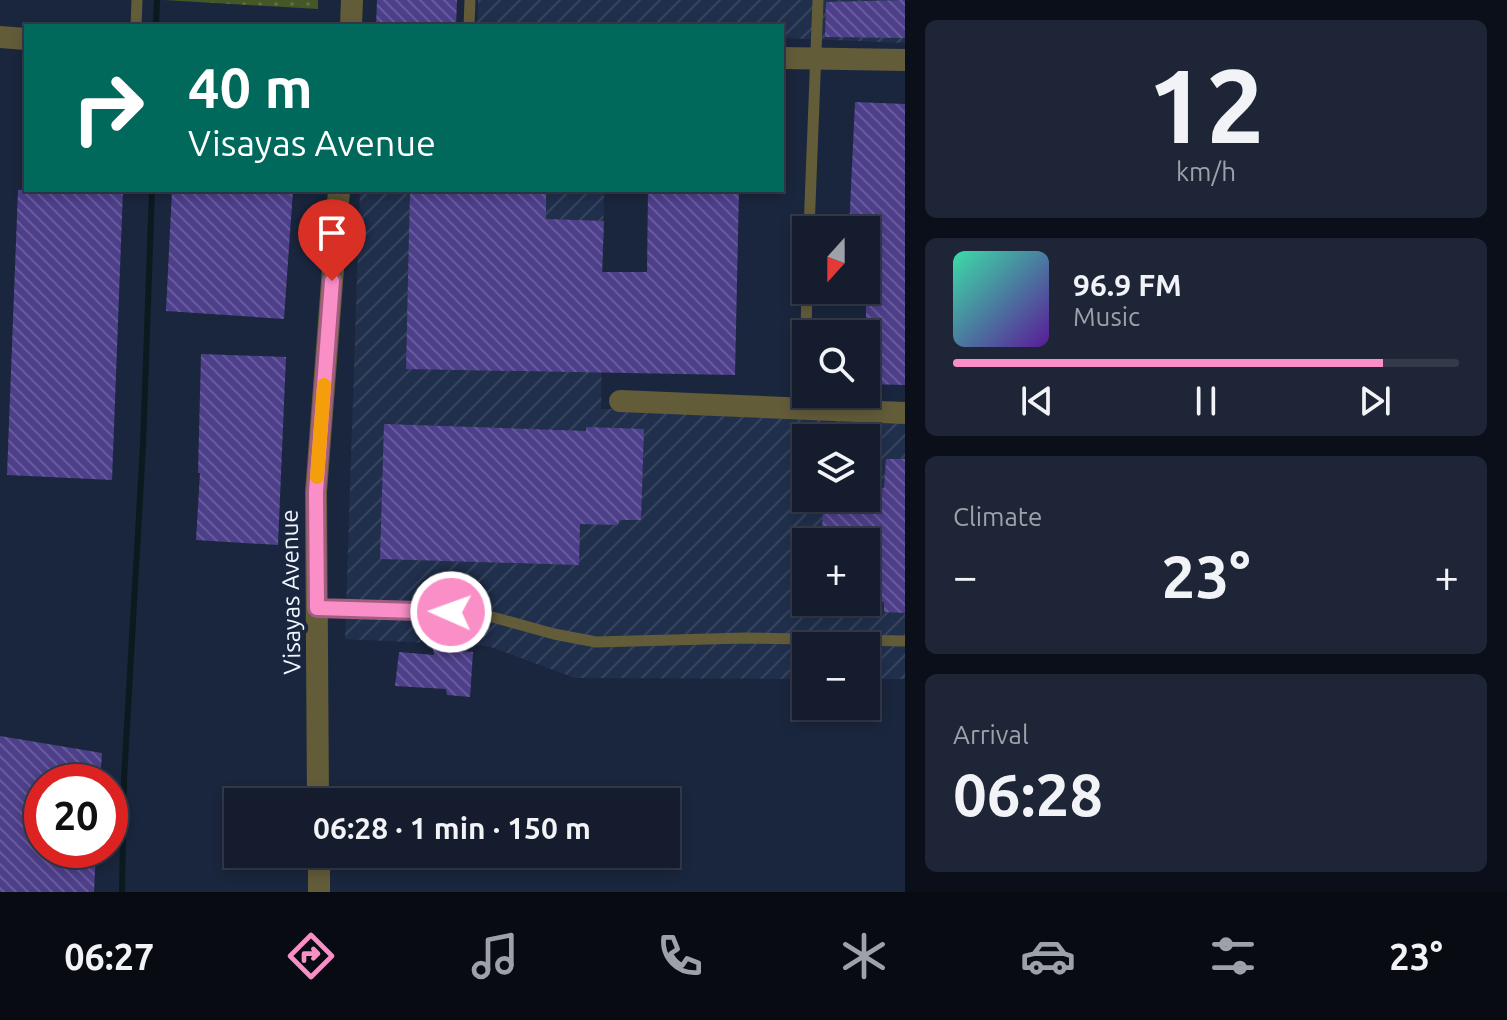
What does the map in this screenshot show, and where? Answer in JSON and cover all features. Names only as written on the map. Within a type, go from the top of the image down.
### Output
[{"type":"street","points":[[351,24],[352,0]]},
{"type":"street","points":[[0,37],[24,39]]},
{"type":"street","points":[[784,58],[905,60]]},
{"type":"street","name":"Visayas Avenue","points":[[318,788],[316,492],[339,192]]},
{"type":"street","points":[[620,401],[792,408]]},
{"type":"street","points":[[804,408],[905,413]]},
{"type":"street","points":[[319,868],[319,892]]},
{"type":"lane","points":[[136,24],[137,0]]},
{"type":"lane","points":[[469,24],[470,0]]},
{"type":"lane","points":[[809,216],[818,0]]},
{"type":"lane","points":[[317,608],[478,613],[596,642],[745,638],[905,641]]},
{"type":"shaded area","points":[[478,0],[905,0],[905,43],[784,38],[784,24],[477,24]]},
{"type":"shaded area","points":[[360,192],[604,192],[601,409],[778,410],[905,415],[905,679],[880,679],[880,632],[792,632],[792,679],[575,678],[488,646],[345,639]]},
{"type":"green space","points":[[164,0],[318,0],[318,9]]},
{"type":"building","points":[[377,0],[457,0],[456,24],[376,24]]},
{"type":"building","points":[[905,0],[905,38],[825,37],[826,2]]},
{"type":"building","points":[[855,102],[905,104],[905,385],[880,384],[880,320],[866,320],[866,306],[846,305],[880,304],[880,216],[850,216]]},
{"type":"building","points":[[18,190],[123,192],[112,480],[7,475]]},
{"type":"building","points":[[172,192],[293,192],[284,319],[166,311]]},
{"type":"building","points":[[410,192],[546,192],[546,219],[604,221],[602,272],[647,272],[648,192],[739,192],[735,375],[406,369]]},
{"type":"building","points":[[201,354],[286,357],[278,545],[196,540]]},
{"type":"building","points":[[384,424],[586,431],[586,427],[644,429],[641,520],[619,520],[618,525],[580,524],[579,565],[380,559]]},
{"type":"building","points":[[886,459],[905,459],[905,613],[884,612],[884,602],[880,602],[880,528],[822,528],[823,512],[880,512],[880,488],[884,488]]},
{"type":"building","points":[[433,649],[473,652],[470,697],[447,695],[446,689],[395,686],[399,652],[434,655]]},
{"type":"building","points":[[0,736],[102,753],[101,764],[24,764],[24,868],[95,868],[94,892],[0,892]]},
{"type":"waterway","points":[[156,24],[157,0]]},
{"type":"waterway","points":[[122,892],[124,779],[143,445],[152,192]]},
{"type":"slow traffic","points":[[317,477],[324,385]]},
{"type":"route","points":[[332,281],[316,492],[317,608],[451,612]]}]
